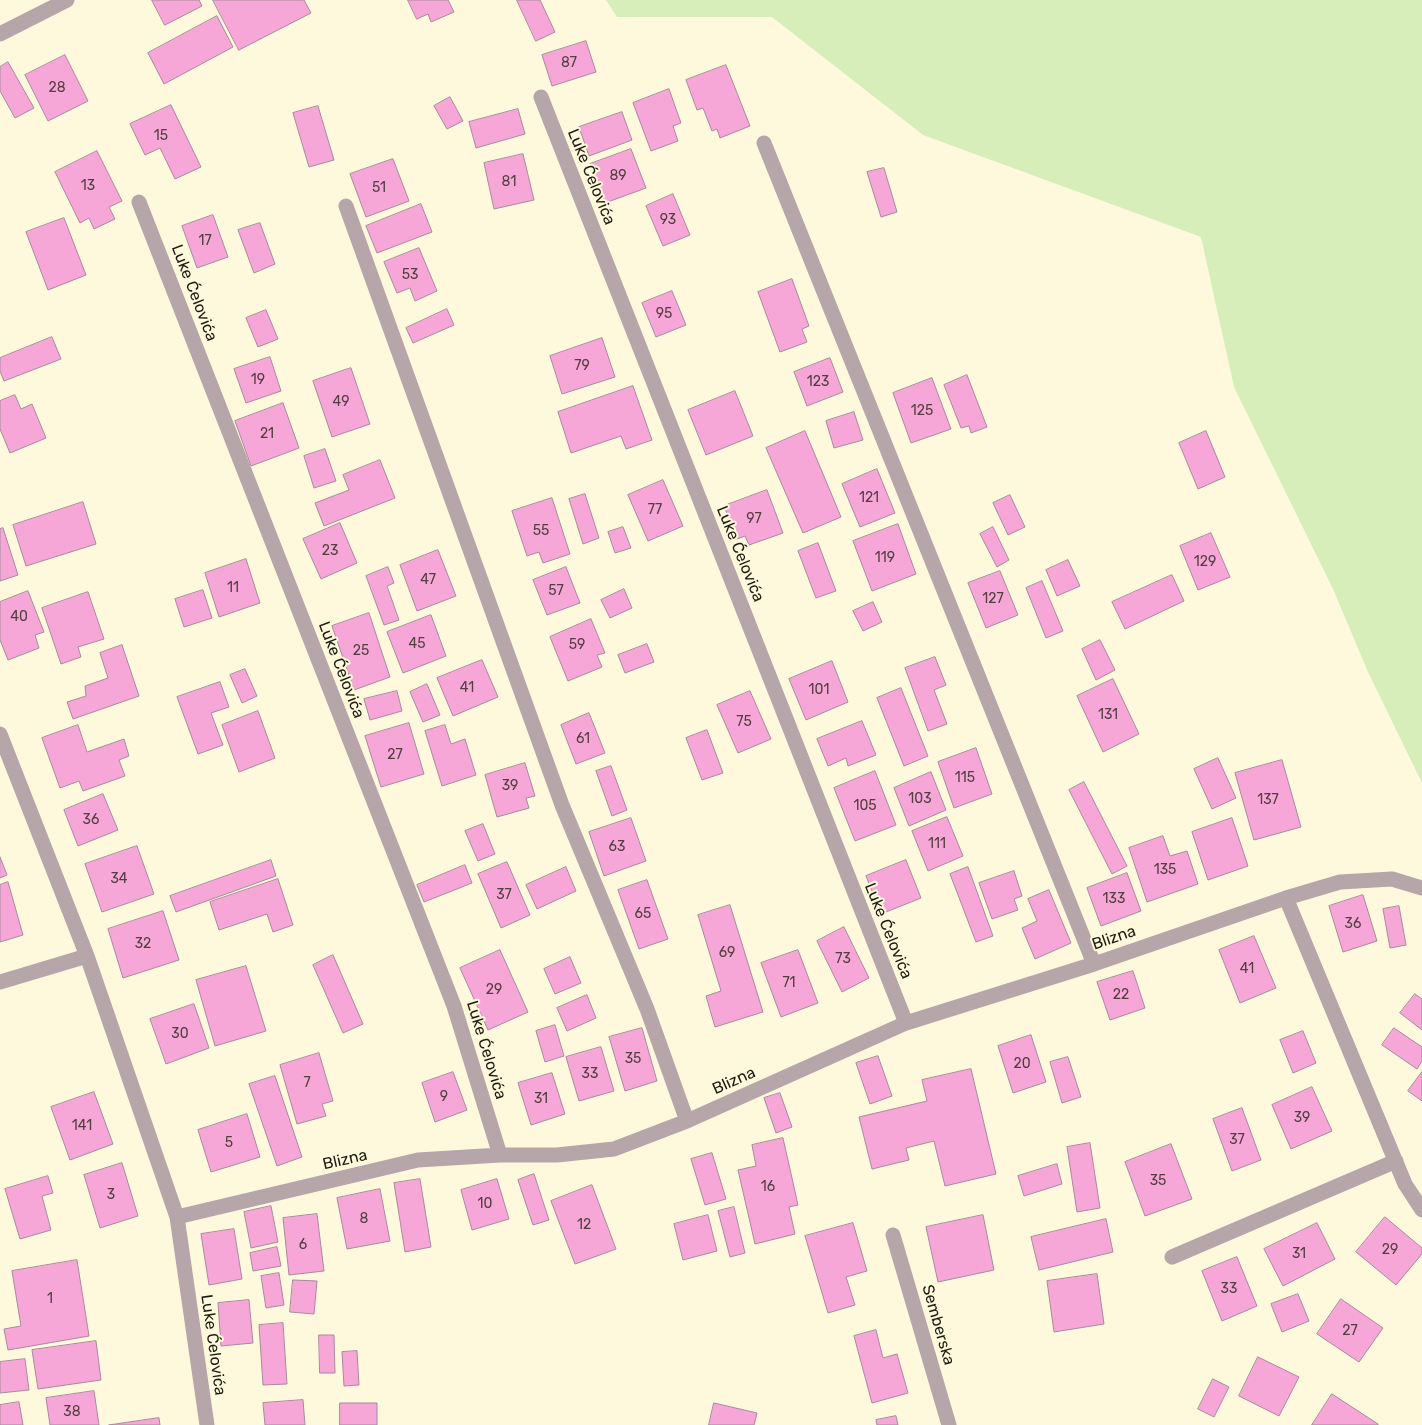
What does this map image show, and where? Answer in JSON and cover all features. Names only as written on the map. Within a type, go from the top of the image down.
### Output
[{"type":"street","points":[[0,34],[67,0]]},
{"type":"street","name":"Luke Ćelovića","points":[[541,98],[906,1023]]},
{"type":"street","points":[[764,143],[1094,964]]},
{"type":"street","name":"Luke Ćelovića","points":[[139,202],[454,1006],[500,1155]]},
{"type":"street","points":[[346,206],[562,805],[647,1009],[687,1121]]},
{"type":"street","name":"Luke Ćelovića","points":[[0,734],[87,956],[178,1217],[207,1425]]},
{"type":"street","name":"Blizna","points":[[178,1217],[418,1160],[500,1155],[557,1155],[614,1149],[687,1121],[906,1023],[1094,964],[1286,898],[1340,882],[1392,879],[1422,888]]},
{"type":"street","points":[[1286,898],[1405,1184],[1422,1210]]},
{"type":"street","points":[[0,982],[87,956]]},
{"type":"street","points":[[1172,1257],[1396,1161]]},
{"type":"street","name":"Semberska","points":[[893,1235],[950,1425]]},
{"type":"green space","points":[[606,0],[1422,0],[1422,783],[1368,672],[1333,589],[1234,387],[1201,237],[923,135],[772,17],[617,17]]},
{"type":"building","points":[[152,0],[199,0],[202,6],[165,25]]},
{"type":"building","points":[[213,0],[304,0],[311,13],[239,50]]},
{"type":"building","points":[[408,0],[448,0],[454,12],[431,22],[428,14],[417,19]]},
{"type":"building","points":[[517,0],[540,0],[555,32],[536,41]]},
{"type":"building","points":[[217,16],[233,47],[164,84],[148,53]]},
{"type":"building","points":[[586,41],[596,72],[552,86],[542,55]]},
{"type":"building","points":[[65,55],[88,101],[48,121],[25,75]]},
{"type":"building","points":[[8,62],[34,108],[15,118],[0,91],[0,67]]},
{"type":"building","points":[[726,65],[750,126],[720,138],[717,129],[712,131],[703,108],[697,110],[686,80]]},
{"type":"building","points":[[669,89],[681,123],[673,126],[678,141],[651,151],[633,103]]},
{"type":"building","points":[[450,97],[463,121],[447,129],[434,106]]},
{"type":"building","points":[[171,105],[201,167],[175,179],[160,148],[145,155],[130,124]]},
{"type":"building","points":[[318,106],[334,160],[309,167],[293,113]]},
{"type":"building","points":[[518,109],[525,134],[476,148],[469,122]]},
{"type":"building","points":[[622,112],[632,140],[589,156],[579,127]]},
{"type":"building","points":[[631,149],[646,188],[605,203],[590,164]]},
{"type":"building","points":[[97,151],[122,201],[109,207],[115,219],[94,229],[89,218],[80,223],[55,172]]},
{"type":"building","points":[[523,154],[534,200],[494,209],[484,163]]},
{"type":"building","points":[[393,159],[409,201],[366,217],[350,174]]},
{"type":"building","points":[[884,168],[897,212],[881,217],[867,172]]},
{"type":"building","points":[[673,194],[690,235],[663,246],[646,206]]},
{"type":"building","points":[[421,204],[432,232],[377,253],[366,226]]},
{"type":"building","points":[[213,215],[228,257],[197,268],[182,226]]},
{"type":"building","points":[[64,218],[86,275],[48,290],[26,232]]},
{"type":"building","points":[[260,223],[275,264],[254,273],[238,230]]},
{"type":"building","points":[[419,248],[437,291],[415,301],[410,288],[397,293],[384,262]]},
{"type":"building","points":[[792,279],[809,326],[802,329],[807,342],[780,352],[758,292]]},
{"type":"building","points":[[672,291],[686,325],[656,337],[642,303]]},
{"type":"building","points":[[447,309],[454,325],[413,343],[406,328]]},
{"type":"building","points":[[266,310],[278,339],[258,347],[246,318]]},
{"type":"building","points":[[52,337],[61,359],[4,381],[0,371],[0,358]]},
{"type":"building","points":[[602,338],[615,377],[562,394],[550,356]]},
{"type":"building","points":[[270,357],[281,391],[246,403],[234,369]]},
{"type":"building","points":[[830,358],[843,392],[807,406],[794,372]]},
{"type":"building","points":[[351,368],[370,424],[332,437],[313,381]]},
{"type":"building","points":[[967,375],[987,427],[971,433],[969,426],[961,428],[944,385]]},
{"type":"building","points":[[932,378],[951,429],[911,443],[893,393]]},
{"type":"building","points":[[633,386],[652,440],[626,449],[621,436],[571,453],[558,412]]},
{"type":"building","points":[[735,391],[753,436],[706,455],[688,410]]},
{"type":"building","points":[[15,395],[21,409],[32,404],[46,438],[10,453],[0,429],[0,401]]},
{"type":"building","points":[[283,403],[299,448],[251,466],[235,421]]},
{"type":"building","points":[[854,412],[863,440],[834,448],[826,421]]},
{"type":"building","points":[[805,431],[841,517],[803,533],[766,448]]},
{"type":"building","points":[[1206,431],[1225,477],[1198,489],[1179,443]]},
{"type":"building","points":[[325,449],[336,481],[314,488],[304,456]]},
{"type":"building","points":[[380,460],[395,498],[324,526],[315,503],[349,490],[343,475]]},
{"type":"building","points":[[877,469],[895,513],[860,527],[842,484]]},
{"type":"building","points":[[663,480],[683,526],[648,541],[628,495]]},
{"type":"building","points":[[767,490],[783,533],[749,545],[745,536],[737,539],[724,506]]},
{"type":"building","points":[[585,494],[599,538],[583,544],[569,499]]},
{"type":"building","points":[[1010,495],[1025,527],[1008,535],[993,503]]},
{"type":"building","points":[[552,498],[570,554],[543,563],[539,552],[527,556],[512,511]]},
{"type":"building","points":[[83,502],[96,544],[26,566],[13,525]]},
{"type":"building","points":[[340,523],[357,563],[321,579],[303,539]]},
{"type":"building","points":[[898,524],[916,574],[872,591],[853,541]]},
{"type":"building","points":[[623,527],[631,548],[615,553],[608,532]]},
{"type":"building","points":[[993,527],[1009,560],[997,567],[980,534]]},
{"type":"building","points":[[3,528],[18,575],[0,581],[0,529]]},
{"type":"building","points":[[1211,533],[1230,577],[1198,590],[1180,546]]},
{"type":"building","points":[[818,543],[836,591],[816,598],[798,551]]},
{"type":"building","points":[[438,550],[456,596],[417,611],[400,565]]},
{"type":"building","points":[[246,559],[260,603],[219,617],[205,573]]},
{"type":"building","points":[[1068,560],[1080,586],[1057,596],[1046,570]]},
{"type":"building","points":[[388,567],[394,583],[387,586],[399,620],[384,625],[366,576]]},
{"type":"building","points":[[566,567],[580,603],[547,615],[533,580]]},
{"type":"building","points":[[1000,571],[1018,615],[986,628],[968,583]]},
{"type":"building","points":[[1172,575],[1184,601],[1125,629],[1112,602]]},
{"type":"building","points":[[1042,581],[1063,631],[1046,638],[1026,588]]},
{"type":"building","points":[[624,589],[632,608],[610,618],[601,600]]},
{"type":"building","points":[[203,590],[212,618],[184,627],[175,599]]},
{"type":"building","points":[[28,591],[44,632],[35,635],[39,648],[8,660],[0,640],[0,602]]},
{"type":"building","points":[[88,592],[104,639],[78,647],[81,657],[61,664],[42,608]]},
{"type":"building","points":[[873,602],[882,622],[863,631],[853,611]]},
{"type":"building","points":[[369,613],[390,677],[354,690],[332,626]]},
{"type":"building","points":[[431,615],[446,656],[403,673],[387,632]]},
{"type":"building","points":[[591,619],[605,653],[597,655],[602,667],[568,681],[550,637]]},
{"type":"building","points":[[1100,640],[1115,670],[1096,680],[1082,649]]},
{"type":"building","points":[[647,644],[654,662],[625,673],[618,655]]},
{"type":"building","points":[[122,645],[139,696],[73,719],[67,702],[86,696],[85,686],[108,678],[100,653]]},
{"type":"building","points":[[935,657],[946,685],[934,690],[947,724],[928,731],[905,668]]},
{"type":"building","points":[[482,660],[498,697],[453,716],[437,678]]},
{"type":"building","points":[[832,661],[848,702],[806,720],[789,679]]},
{"type":"building","points":[[245,669],[257,696],[242,703],[230,675]]},
{"type":"building","points":[[1113,679],[1139,734],[1103,752],[1077,696]]},
{"type":"building","points":[[220,682],[229,707],[211,713],[223,745],[198,754],[177,697]]},
{"type":"building","points":[[427,684],[440,715],[423,722],[410,692]]},
{"type":"building","points":[[901,688],[928,756],[904,766],[877,698]]},
{"type":"building","points":[[397,691],[402,711],[370,720],[364,699]]},
{"type":"building","points":[[750,691],[771,739],[738,753],[717,705]]},
{"type":"building","points":[[258,711],[275,758],[239,772],[222,725]]},
{"type":"building","points":[[589,713],[605,753],[576,764],[561,725]]},
{"type":"building","points":[[862,721],[876,755],[848,766],[846,758],[828,766],[817,739]]},
{"type":"building","points":[[409,723],[424,774],[381,787],[365,736]]},
{"type":"building","points":[[78,725],[87,752],[124,739],[129,756],[119,760],[125,776],[83,791],[79,781],[60,788],[42,738]]},
{"type":"building","points":[[445,725],[451,744],[465,739],[476,775],[442,786],[425,731]]},
{"type":"building","points":[[707,730],[723,773],[702,780],[686,738]]},
{"type":"building","points":[[976,748],[992,794],[954,808],[938,762]]},
{"type":"building","points":[[1218,758],[1236,798],[1212,809],[1194,769]]},
{"type":"building","points":[[1282,760],[1301,827],[1254,840],[1235,773]]},
{"type":"building","points":[[525,763],[535,796],[526,798],[529,808],[497,817],[485,775]]},
{"type":"building","points":[[611,766],[627,810],[612,816],[596,771]]},
{"type":"building","points":[[875,771],[896,825],[855,841],[834,788]]},
{"type":"building","points":[[931,772],[946,810],[909,826],[894,788]]},
{"type":"building","points":[[1084,782],[1127,866],[1112,874],[1069,790]]},
{"type":"building","points":[[103,794],[118,830],[78,846],[64,810]]},
{"type":"building","points":[[947,817],[963,856],[928,871],[912,831]]},
{"type":"building","points":[[631,818],[646,861],[604,876],[589,832]]},
{"type":"building","points":[[1232,818],[1248,866],[1208,880],[1192,832]]},
{"type":"building","points":[[483,824],[495,854],[478,861],[465,831]]},
{"type":"building","points":[[1163,836],[1170,856],[1187,851],[1198,884],[1147,902],[1129,848]]},
{"type":"building","points":[[137,846],[154,894],[102,912],[85,864]]},
{"type":"building","points":[[0,857],[7,875],[0,878]]},
{"type":"building","points":[[271,860],[276,876],[176,912],[170,896]]},
{"type":"building","points":[[906,860],[921,898],[881,914],[866,876]]},
{"type":"building","points":[[507,862],[530,915],[501,928],[478,874]]},
{"type":"building","points":[[465,865],[472,883],[424,902],[417,885]]},
{"type":"building","points":[[566,867],[576,891],[537,909],[526,885]]},
{"type":"building","points":[[968,867],[993,936],[976,942],[950,874]]},
{"type":"building","points":[[1014,871],[1022,896],[1014,899],[1018,910],[992,919],[979,883]]},
{"type":"building","points":[[1127,873],[1141,911],[1101,926],[1087,888]]},
{"type":"building","points":[[278,879],[293,925],[273,932],[267,914],[219,930],[210,902]]},
{"type":"building","points":[[647,880],[668,939],[639,949],[618,890]]},
{"type":"building","points":[[8,882],[23,935],[0,942],[0,885]]},
{"type":"building","points":[[1049,890],[1071,943],[1035,959],[1022,928],[1037,921],[1028,899]]},
{"type":"building","points":[[1363,895],[1377,941],[1343,952],[1329,906]]},
{"type":"building","points":[[730,905],[763,1012],[715,1027],[706,996],[721,991],[698,915]]},
{"type":"building","points":[[1399,906],[1406,945],[1390,948],[1383,909]]},
{"type":"building","points":[[163,911],[179,960],[123,978],[108,929]]},
{"type":"building","points":[[844,927],[869,978],[842,992],[817,941]]},
{"type":"building","points":[[1254,936],[1276,988],[1240,1003],[1219,950]]},
{"type":"building","points":[[500,950],[528,1012],[488,1030],[460,968]]},
{"type":"building","points":[[798,950],[818,1003],[781,1017],[761,963]]},
{"type":"building","points":[[333,955],[363,1024],[343,1033],[313,965]]},
{"type":"building","points":[[570,957],[581,983],[555,994],[544,969]]},
{"type":"building","points":[[246,966],[266,1031],[215,1046],[196,980]]},
{"type":"building","points":[[1133,971],[1145,1008],[1110,1020],[1097,982]]},
{"type":"building","points":[[1415,994],[1422,999],[1422,1030],[1400,1013]]},
{"type":"building","points":[[587,995],[596,1018],[567,1031],[557,1008]]},
{"type":"building","points":[[194,1004],[209,1048],[166,1064],[150,1019]]},
{"type":"building","points":[[555,1025],[564,1056],[545,1062],[536,1031]]},
{"type":"building","points":[[642,1028],[657,1081],[625,1091],[609,1037]]},
{"type":"building","points":[[1394,1028],[1422,1047],[1422,1061],[1417,1069],[1382,1045]]},
{"type":"building","points":[[1303,1031],[1316,1063],[1293,1073],[1280,1040]]},
{"type":"building","points":[[1031,1035],[1046,1082],[1013,1093],[998,1046]]},
{"type":"building","points":[[601,1047],[614,1091],[579,1101],[566,1057]]},
{"type":"building","points":[[319,1053],[333,1101],[322,1104],[326,1116],[297,1124],[280,1065]]},
{"type":"building","points":[[878,1056],[892,1096],[870,1104],[856,1063]]},
{"type":"building","points":[[1068,1057],[1081,1097],[1062,1103],[1050,1062]]},
{"type":"building","points":[[971,1069],[996,1174],[945,1186],[934,1141],[906,1148],[909,1160],[872,1169],[859,1117],[927,1101],[922,1080]]},
{"type":"building","points":[[453,1072],[467,1110],[435,1122],[422,1083]]},
{"type":"building","points":[[1422,1072],[1422,1101],[1408,1091]]},
{"type":"building","points":[[552,1073],[565,1114],[531,1125],[518,1083]]},
{"type":"building","points":[[275,1076],[302,1157],[277,1166],[249,1084]]},
{"type":"building","points":[[1312,1087],[1332,1131],[1291,1149],[1272,1105]]},
{"type":"building","points":[[94,1092],[113,1144],[70,1160],[51,1107]]},
{"type":"building","points":[[780,1093],[792,1127],[776,1133],[764,1098]]},
{"type":"building","points":[[1242,1108],[1261,1160],[1232,1171],[1213,1119]]},
{"type":"building","points":[[247,1114],[260,1157],[211,1172],[198,1130]]},
{"type":"building","points":[[783,1138],[798,1205],[789,1207],[795,1234],[755,1244],[738,1170],[756,1166],[752,1145]]},
{"type":"building","points":[[1090,1143],[1100,1208],[1077,1212],[1067,1147]]},
{"type":"building","points":[[1171,1144],[1192,1199],[1145,1216],[1125,1162]]},
{"type":"building","points":[[712,1153],[726,1199],[705,1205],[691,1159]]},
{"type":"building","points":[[122,1163],[138,1216],[100,1228],[84,1175]]},
{"type":"building","points":[[1057,1164],[1062,1184],[1024,1196],[1018,1176]]},
{"type":"building","points":[[534,1174],[549,1220],[533,1225],[518,1180]]},
{"type":"building","points":[[48,1176],[53,1193],[42,1196],[51,1230],[20,1239],[5,1189]]},
{"type":"building","points":[[420,1179],[431,1247],[405,1252],[394,1183]]},
{"type":"building","points":[[497,1179],[509,1219],[472,1230],[461,1190]]},
{"type":"building","points":[[592,1185],[616,1249],[575,1264],[551,1201]]},
{"type":"building","points":[[380,1189],[390,1241],[347,1249],[337,1198]]},
{"type":"building","points":[[271,1206],[278,1242],[251,1248],[244,1212]]},
{"type":"building","points":[[734,1207],[745,1253],[730,1257],[718,1211]]},
{"type":"building","points":[[317,1214],[324,1271],[289,1275],[283,1218]]},
{"type":"building","points":[[708,1215],[717,1251],[683,1260],[674,1224]]},
{"type":"building","points":[[983,1215],[994,1270],[938,1282],[926,1227]]},
{"type":"building","points":[[1385,1217],[1422,1248],[1422,1254],[1396,1285],[1356,1252]]},
{"type":"building","points":[[1106,1219],[1113,1252],[1039,1270],[1031,1237]]},
{"type":"building","points":[[853,1223],[867,1271],[846,1277],[855,1305],[828,1313],[805,1236]]},
{"type":"building","points":[[1317,1223],[1335,1259],[1283,1286],[1264,1249]]},
{"type":"building","points":[[234,1229],[242,1279],[209,1285],[201,1234]]},
{"type":"building","points":[[277,1247],[281,1266],[253,1271],[250,1253]]},
{"type":"building","points":[[1237,1257],[1257,1306],[1222,1321],[1202,1271]]},
{"type":"building","points":[[77,1260],[89,1336],[8,1350],[4,1329],[21,1326],[12,1271]]},
{"type":"building","points":[[279,1273],[284,1305],[266,1308],[261,1276]]},
{"type":"building","points":[[1097,1274],[1104,1324],[1054,1332],[1047,1281]]},
{"type":"building","points":[[293,1280],[317,1281],[314,1314],[290,1312]]},
{"type":"building","points":[[1298,1294],[1309,1321],[1282,1332],[1271,1304]]},
{"type":"building","points":[[1341,1299],[1383,1328],[1359,1362],[1317,1334]]},
{"type":"building","points":[[249,1300],[253,1343],[221,1346],[218,1303]]},
{"type":"building","points":[[283,1323],[287,1384],[263,1385],[259,1325]]},
{"type":"building","points":[[876,1330],[883,1358],[897,1354],[908,1393],[872,1403],[854,1336]]},
{"type":"building","points":[[319,1335],[334,1335],[335,1373],[320,1373]]},
{"type":"building","points":[[96,1341],[101,1380],[38,1389],[32,1350]]},
{"type":"building","points":[[357,1351],[359,1385],[344,1386],[342,1352]]},
{"type":"building","points":[[1258,1357],[1299,1377],[1279,1416],[1239,1396]]},
{"type":"building","points":[[25,1359],[29,1390],[0,1393],[0,1362]]},
{"type":"building","points":[[1213,1379],[1229,1387],[1214,1417],[1198,1409]]},
{"type":"building","points":[[94,1391],[99,1425],[50,1425],[46,1398]]},
{"type":"building","points":[[1332,1394],[1378,1424],[1378,1425],[1312,1425]]},
{"type":"building","points":[[303,1400],[305,1425],[265,1425],[263,1403]]},
{"type":"building","points":[[19,1402],[23,1425],[0,1425],[0,1405]]},
{"type":"building","points":[[340,1403],[377,1403],[377,1425],[340,1425]]},
{"type":"building","points":[[714,1403],[757,1413],[754,1425],[709,1425]]},
{"type":"building","points":[[896,1416],[898,1425],[877,1425],[876,1420]]},
{"type":"building","points":[[159,1418],[160,1425],[109,1425]]}]
